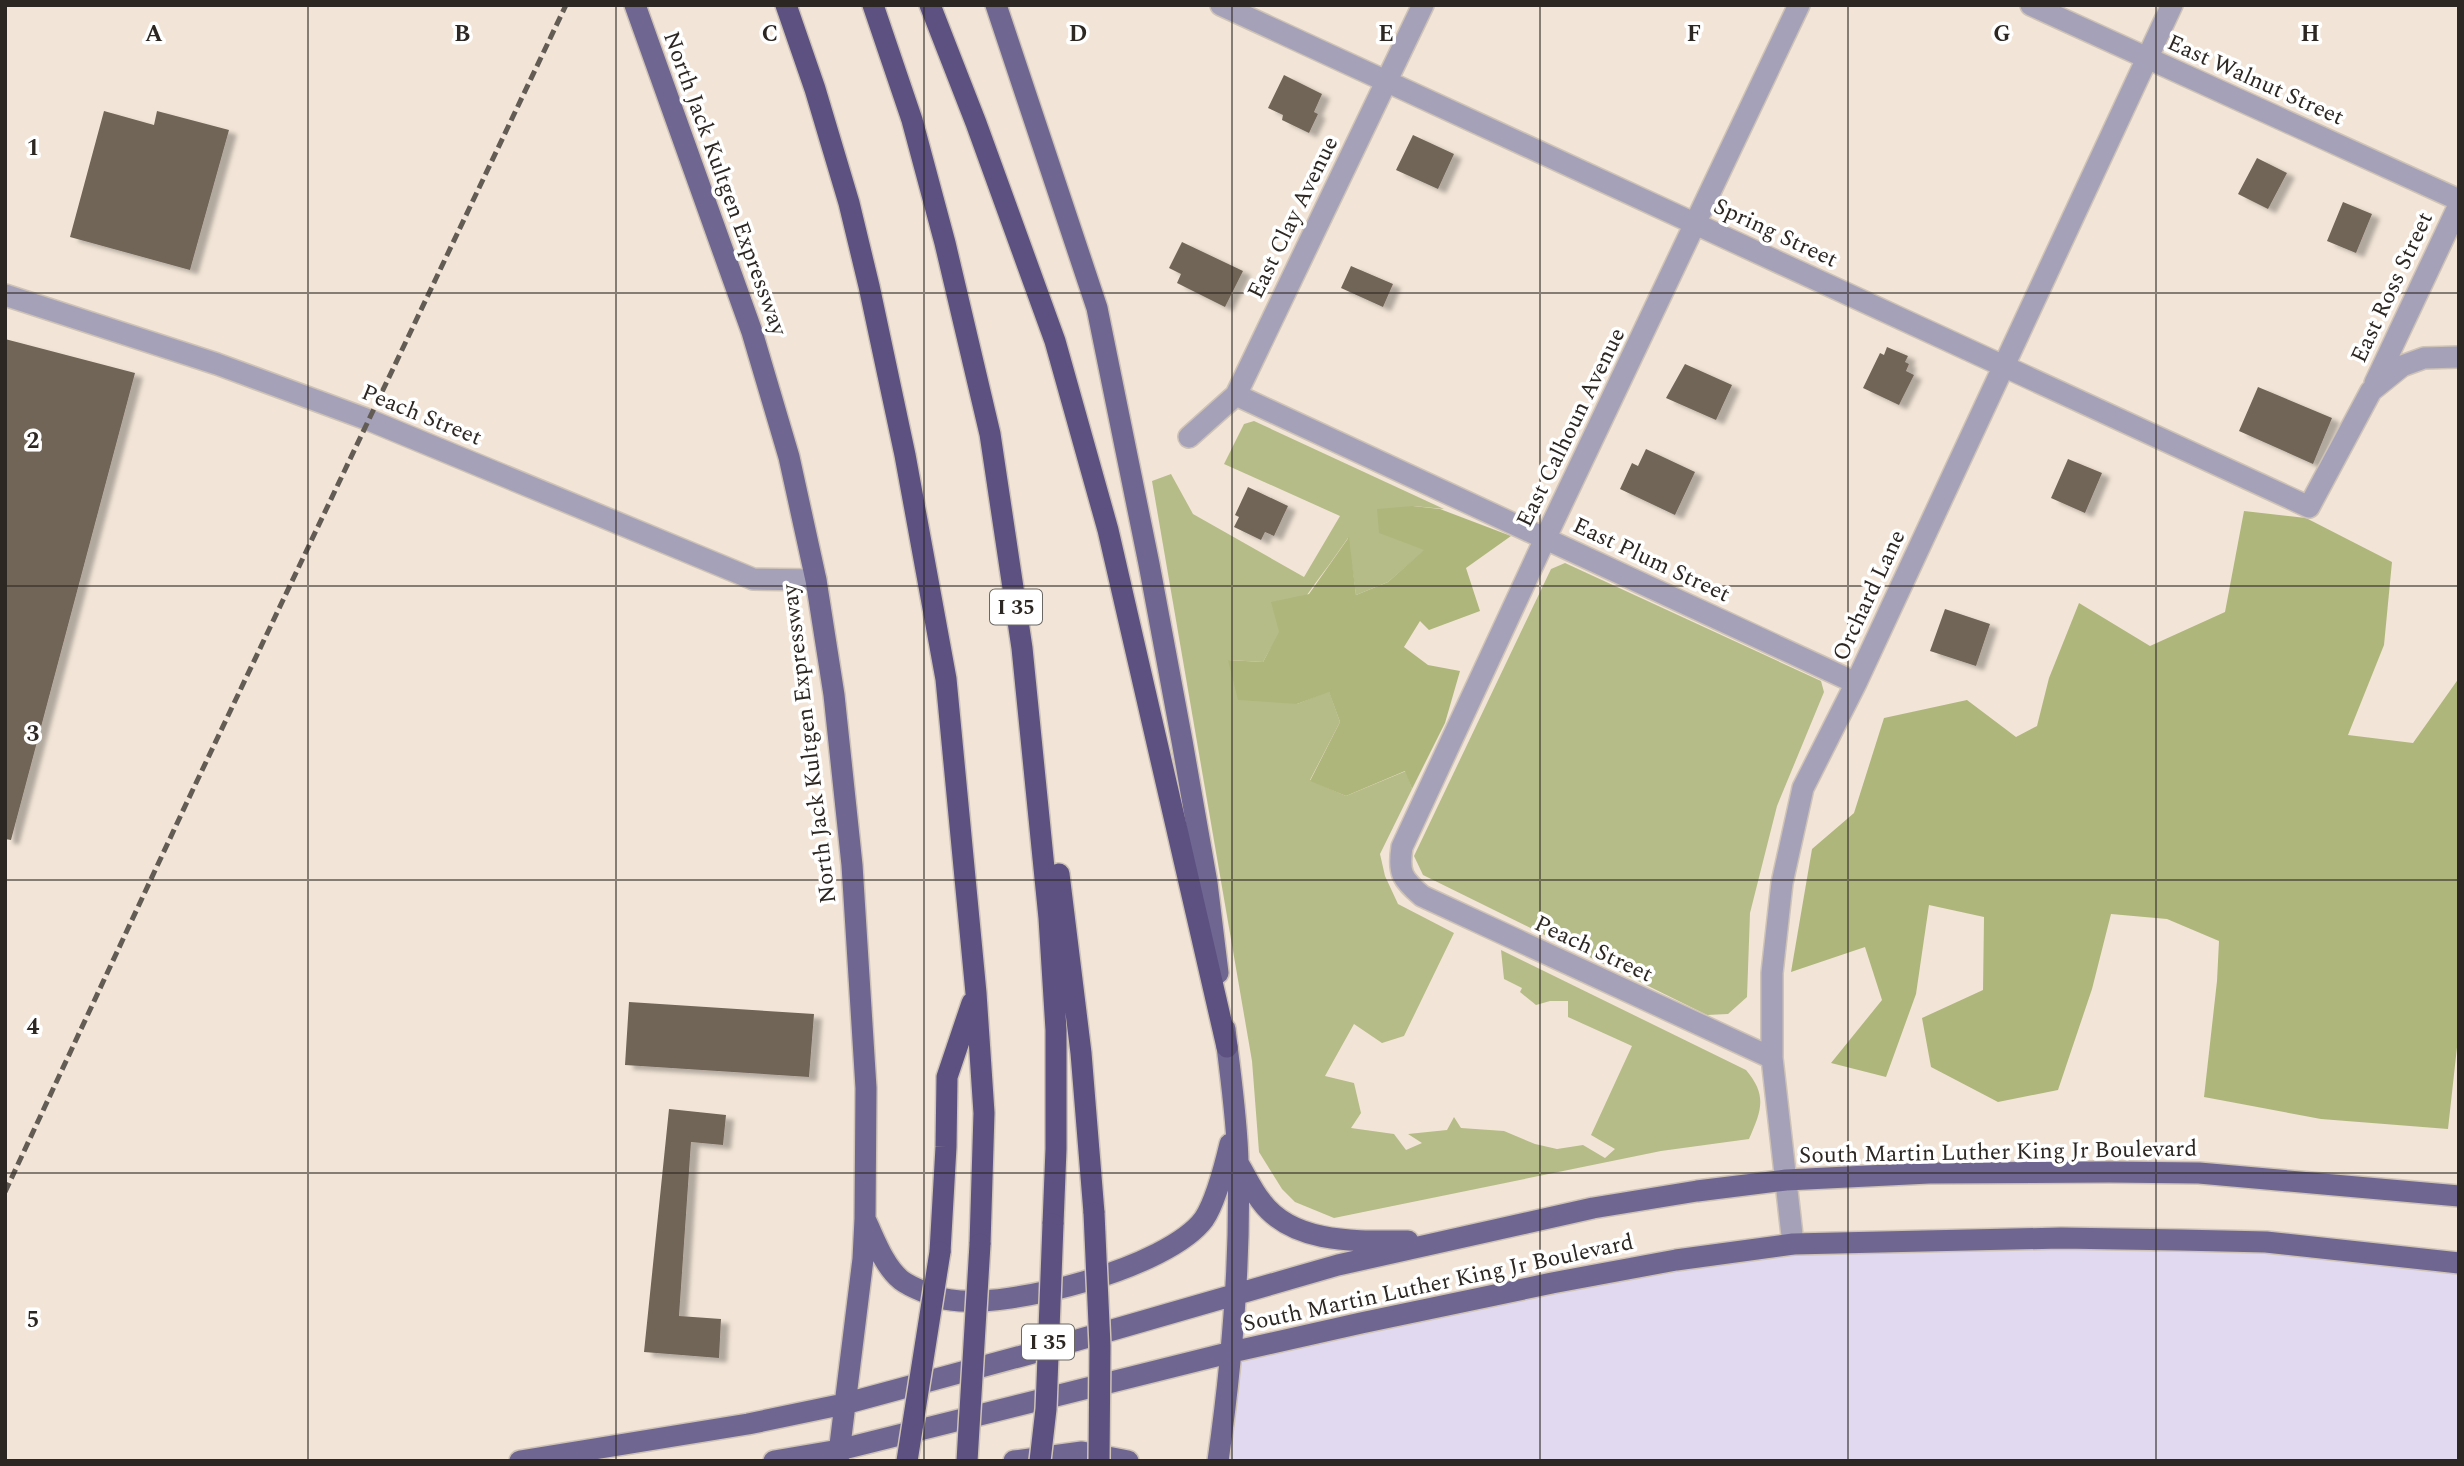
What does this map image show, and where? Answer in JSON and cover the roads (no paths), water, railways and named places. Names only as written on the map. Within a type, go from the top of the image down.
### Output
[{"type":"highway","points":[[786,5],[815,89],[849,203],[869,286],[905,455],[946,679],[976,993],[984,1113],[980,1244],[967,1461]]},
{"type":"highway","name":"I 35","points":[[873,5],[912,120],[945,243],[990,434],[1023,649],[1049,918],[1056,1030],[1056,1149],[1046,1409],[1040,1461]]},
{"type":"highway","points":[[930,5],[990,161],[1058,353],[1108,530],[1227,1047]]},
{"type":"highway","points":[[1023,649],[1064,910],[1081,1053],[1094,1213],[1100,1346],[1099,1461]]},
{"type":"highway","points":[[907,1461],[940,1252],[947,1077],[976,993]]},
{"type":"main road","name":"North Jack Kultgen Expressway","points":[[635,5],[756,344],[789,457],[816,580],[834,695],[852,864],[866,1088],[863,1259],[838,1455]]},
{"type":"main road","points":[[996,5],[1097,308],[1149,564],[1207,883],[1232,1087],[1238,1163],[1237,1295],[1218,1461]]},
{"type":"main road","points":[[865,1219],[884,1258],[901,1280],[950,1300],[983,1301],[1030,1295],[1126,1269],[1175,1245],[1204,1219],[1222,1175],[1231,1139],[1232,1087]]},
{"type":"main road","points":[[1238,1163],[1262,1203],[1285,1224],[1308,1233],[1346,1239],[1441,1241]]},
{"type":"main road","name":"South Martin Luther King Jr Boulevard","points":[[520,1461],[748,1424],[844,1404],[1338,1265],[1593,1208],[1698,1191],[1786,1180],[1929,1173],[2199,1173],[2459,1196]]},
{"type":"main road","name":"South Martin Luther King Jr Boulevard","points":[[774,1461],[838,1455],[1232,1352],[1552,1283],[1676,1260],[1793,1244],[2061,1238],[2266,1242],[2459,1263]]},
{"type":"main road","points":[[1014,1461],[1082,1452],[1128,1461]]},
{"type":"street","name":"Spring Street","points":[[1221,5],[2309,507]]},
{"type":"street","name":"East Clay Avenue","points":[[1189,437],[1236,395],[1423,5]]},
{"type":"street","name":"East Calhoun Avenue","points":[[1401,875],[1402,847],[1799,5]]},
{"type":"street","name":"East Walnut Street","points":[[2031,5],[2459,202]]},
{"type":"street","name":"Orchard Lane","points":[[1793,1244],[1772,1058],[1772,973],[1784,869],[1803,788],[1856,683],[2172,5]]},
{"type":"street","name":"East Ross Street","points":[[2309,507],[2371,391],[2459,202]]},
{"type":"street","name":"Peach Street","points":[[5,295],[217,364],[369,420],[753,579],[816,580]]},
{"type":"street","points":[[2371,391],[2402,366],[2424,358],[2459,357]]},
{"type":"street","name":"East Plum Street","points":[[1236,395],[1856,683]]},
{"type":"street","name":"Peach Street","points":[[1401,875],[1422,896],[1772,1058]]},
{"type":"railway","points":[[5,1192],[566,5]]}]
